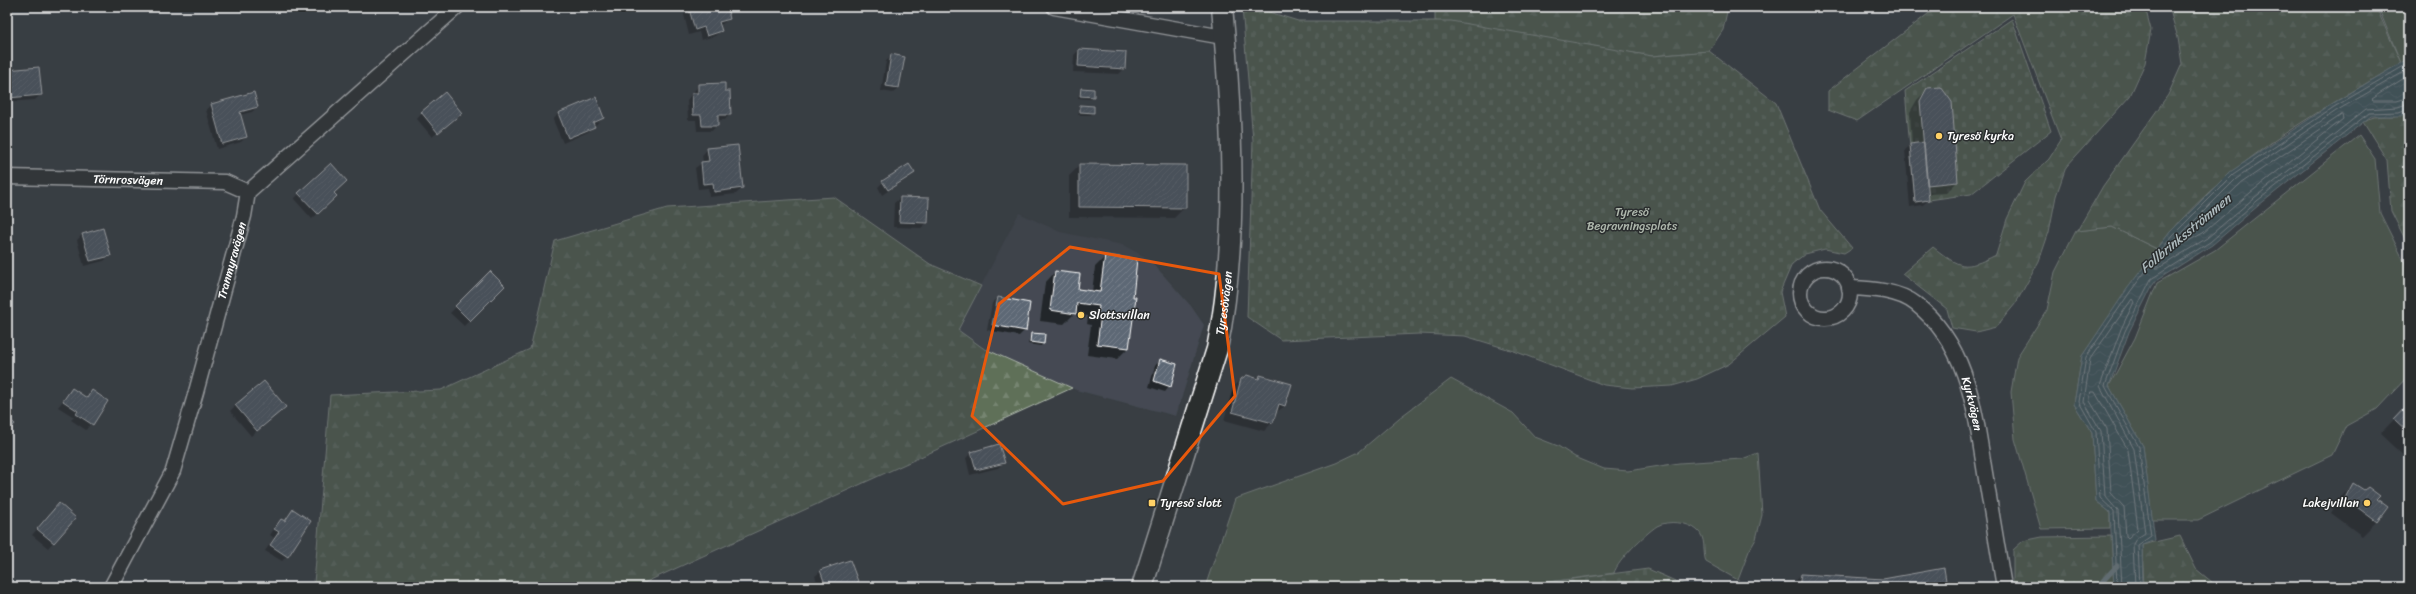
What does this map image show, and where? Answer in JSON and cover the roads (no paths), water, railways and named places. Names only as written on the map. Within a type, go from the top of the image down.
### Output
[{"type":"main road","name":"Tyresövägen","points":[[1142,587],[1217,349],[1222,324],[1228,265],[1231,141],[1222,7]]},
{"type":"street","points":[[248,192],[457,7]]},
{"type":"street","points":[[1054,7],[1223,36]]},
{"type":"street","name":"Törnrosvägen","points":[[7,177],[225,182],[248,192]]},
{"type":"street","name":"Tranmyravägen","points":[[111,587],[173,471],[244,216],[248,192]]},
{"type":"street","name":"Kyrkvägen","points":[[1849,288],[1884,292],[1915,303],[1932,320],[1954,348],[1962,366],[1974,405],[2004,587]]},
{"type":"water","name":"Follbrinksströmmen","points":[[2409,58],[2409,111],[2401,116],[2371,116],[2259,205],[2212,245],[2154,282],[2129,332],[2109,386],[2143,446],[2155,540],[2142,545],[2143,587],[2114,587],[2110,512],[2096,501],[2092,433],[2074,404],[2082,356],[2127,289],[2170,232],[2230,172],[2332,104]]},
{"type":"waterway","points":[[2097,587],[2117,566]]},
{"type":"place","name":"Tyresö kyrka","points":[[1939,136]]},
{"type":"place","name":"Slottsvillan","points":[[1081,315]]},
{"type":"place","name":"Tyresö slott","points":[[1152,503]]},
{"type":"place","name":"Lakejvillan","points":[[2367,503]]},
{"type":"park label","name":"Tyresö Begravningsplats","points":[[1632,219]]}]
